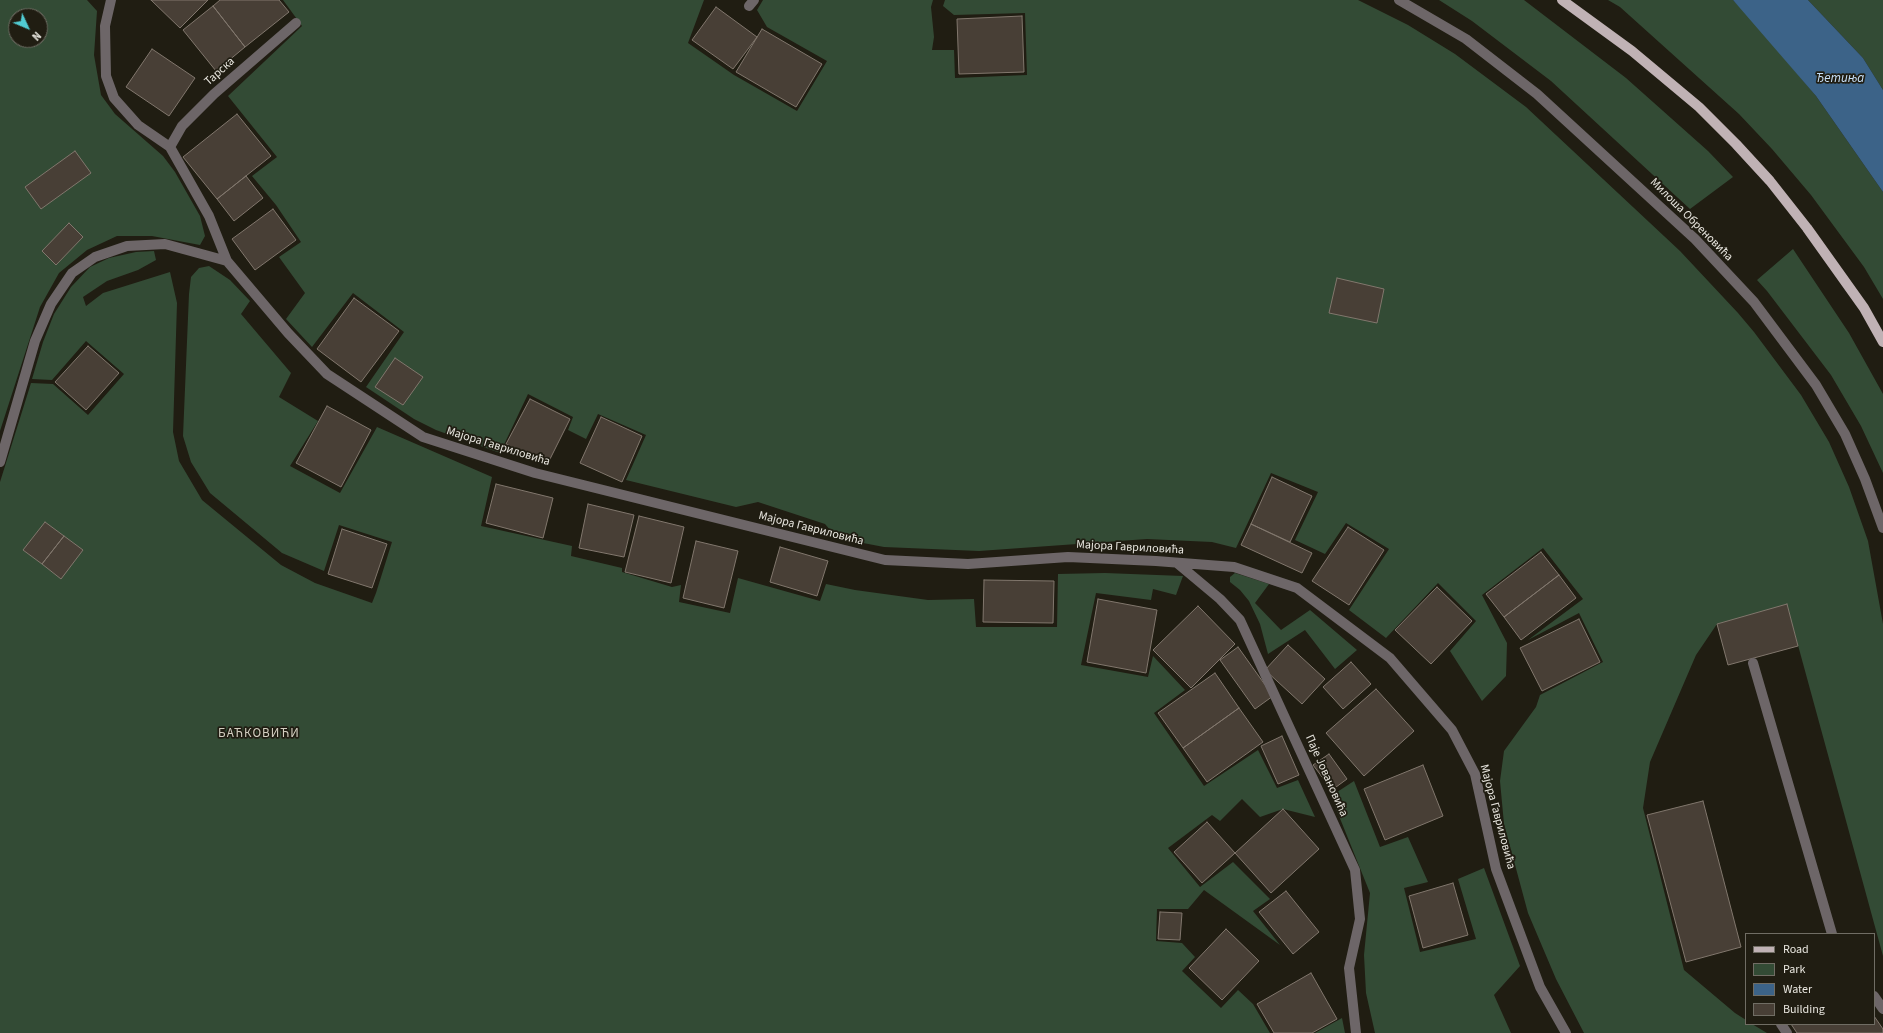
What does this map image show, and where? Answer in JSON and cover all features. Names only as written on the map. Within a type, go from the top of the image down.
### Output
[{"type":"main road","points":[[1562,0],[1632,51],[1699,107],[1736,144],[1770,181],[1812,234],[1864,308],[1883,342]]},
{"type":"street","points":[[111,0],[105,26],[106,76],[114,98],[138,125],[170,147],[209,216],[228,262]]},
{"type":"street","name":"Милоша Обреновића","points":[[1400,0],[1466,39],[1537,94],[1695,240],[1754,302],[1816,385],[1845,434],[1866,479],[1883,528]]},
{"type":"street","name":"Тарска","points":[[170,147],[182,126],[214,94],[296,22]]},
{"type":"street","points":[[0,462],[34,341],[51,304],[72,273],[95,257],[127,246],[165,244],[228,262]]},
{"type":"street","name":"Мајора Гавриловића","points":[[228,262],[288,333],[327,374],[423,437],[520,468],[885,560],[968,564],[1068,557],[1177,563],[1234,567],[1297,588],[1390,658],[1452,730],[1475,774],[1496,870],[1538,980],[1566,1033]]},
{"type":"street","name":"Паје Јовановића","points":[[1177,563],[1220,599],[1240,620],[1354,870],[1360,919],[1349,968],[1356,1033]]},
{"type":"street","points":[[1753,663],[1832,933]]},
{"type":"street","points":[[1875,997],[1883,1009]]},
{"type":"green space","points":[[0,0],[87,0],[97,11],[94,55],[101,95],[115,114],[163,156],[175,172],[200,216],[205,236],[200,245],[152,236],[117,236],[87,250],[59,273],[40,307],[0,431]]},
{"type":"green space","points":[[283,0],[704,0],[688,43],[734,75],[797,111],[827,61],[767,27],[757,10],[763,0],[933,0],[931,7],[934,37],[932,50],[954,50],[955,78],[1027,75],[1025,13],[954,15],[943,6],[945,0],[1358,0],[1408,25],[1455,54],[1526,107],[1680,251],[1754,332],[1801,395],[1829,442],[1849,487],[1868,541],[1883,624],[1883,956],[1787,605],[1717,624],[1696,655],[1650,762],[1643,808],[1684,970],[1735,1013],[1745,1019],[1745,1025],[1754,1025],[1767,1033],[1584,1033],[1556,979],[1528,913],[1504,824],[1500,781],[1504,751],[1536,707],[1540,695],[1603,662],[1579,613],[1528,640],[1583,599],[1543,548],[1482,595],[1507,643],[1506,676],[1482,701],[1450,651],[1476,621],[1438,583],[1386,638],[1349,610],[1389,549],[1346,523],[1325,554],[1295,540],[1318,492],[1271,473],[1236,548],[1212,542],[1147,539],[979,551],[884,547],[837,538],[825,524],[758,502],[736,507],[626,480],[646,435],[598,414],[586,439],[568,430],[573,417],[528,394],[500,453],[436,430],[414,419],[366,387],[404,332],[353,293],[312,347],[286,319],[305,293],[279,257],[301,242],[276,205],[252,176],[277,157],[228,96],[302,26]]},
{"type":"green space","points":[[1439,0],[1524,0],[1626,78],[1708,151],[1733,177],[1690,209],[1551,81],[1472,21]]},
{"type":"green space","points":[[1608,0],[1733,0],[1746,13],[1816,96],[1883,192],[1883,299],[1864,267],[1811,195],[1772,149],[1739,114],[1620,7]]},
{"type":"green space","points":[[1808,0],[1883,0],[1883,90],[1863,58]]},
{"type":"green space","points":[[1793,249],[1849,333],[1883,394],[1883,473],[1861,426],[1831,375],[1757,280]]},
{"type":"green space","points":[[154,251],[156,260],[138,270],[107,281],[83,297],[86,306],[103,293],[170,272],[177,303],[173,432],[179,461],[202,500],[281,565],[315,583],[372,603],[392,542],[339,525],[324,571],[282,553],[210,493],[191,462],[183,436],[189,294],[191,277],[199,268],[209,266],[230,280],[250,301],[241,314],[291,373],[279,397],[318,421],[290,466],[340,493],[377,427],[492,477],[481,526],[572,546],[571,556],[622,568],[622,572],[672,587],[681,585],[679,602],[730,613],[738,578],[820,601],[826,584],[855,590],[928,600],[974,599],[976,627],[1057,627],[1058,574],[1105,573],[1183,576],[1176,595],[1153,589],[1151,600],[1096,593],[1081,665],[1148,677],[1153,656],[1185,690],[1154,713],[1204,786],[1258,750],[1277,788],[1298,780],[1315,817],[1283,809],[1260,817],[1242,799],[1220,821],[1212,815],[1168,848],[1200,887],[1233,862],[1270,899],[1253,911],[1280,945],[1204,890],[1188,909],[1157,909],[1156,941],[1182,943],[1195,957],[1182,971],[1221,1008],[1238,990],[1253,1004],[1270,1033],[0,1033],[0,482],[31,383],[53,384],[88,415],[124,374],[86,341],[52,380],[32,379],[43,342],[54,314],[71,287],[90,267],[109,258],[136,252]]},
{"type":"green space","points":[[1235,573],[1269,584],[1255,603],[1281,630],[1310,610],[1357,650],[1335,669],[1305,630],[1268,654],[1260,624],[1249,601],[1240,590],[1230,582],[1230,577]]},
{"type":"green space","points":[[1354,781],[1380,847],[1408,837],[1428,882],[1404,888],[1420,952],[1476,939],[1458,879],[1484,868],[1520,966],[1494,995],[1511,1033],[1375,1033],[1366,993],[1364,955],[1370,893],[1331,796]]},
{"type":"green space","points":[[1342,1018],[1345,1033],[1315,1033]]},
{"type":"water","name":"Ђетиња","points":[[1733,0],[1808,0],[1863,58],[1883,90],[1883,192],[1816,96]]},
{"type":"building","points":[[151,0],[208,0],[180,28]]},
{"type":"building","points":[[220,0],[279,0],[289,12],[245,47],[213,6]]},
{"type":"building","points":[[213,6],[245,47],[216,71],[183,30]]},
{"type":"building","points":[[716,7],[757,37],[733,69],[692,40]]},
{"type":"building","points":[[1022,16],[1024,72],[959,74],[957,19]]},
{"type":"building","points":[[762,29],[822,64],[796,107],[736,72]]},
{"type":"building","points":[[152,49],[195,78],[169,116],[126,87]]},
{"type":"building","points":[[237,114],[271,156],[217,199],[183,157]]},
{"type":"building","points":[[75,151],[91,173],[41,209],[25,187]]},
{"type":"building","points":[[246,176],[263,198],[234,221],[217,199]]},
{"type":"building","points":[[273,209],[296,240],[255,270],[232,239]]},
{"type":"building","points":[[69,223],[83,237],[56,265],[42,251]]},
{"type":"building","points":[[1337,278],[1384,289],[1377,323],[1329,313]]},
{"type":"building","points":[[354,298],[399,331],[361,382],[317,349]]},
{"type":"building","points":[[88,346],[119,373],[86,410],[55,382]]},
{"type":"building","points":[[395,358],[423,377],[403,405],[375,387]]},
{"type":"building","points":[[530,399],[570,419],[547,465],[506,444]]},
{"type":"building","points":[[327,406],[371,430],[341,487],[296,463]]},
{"type":"building","points":[[601,417],[642,436],[622,482],[580,463]]},
{"type":"building","points":[[1272,477],[1312,496],[1290,542],[1251,524]]},
{"type":"building","points":[[496,484],[553,498],[543,538],[486,523]]},
{"type":"building","points":[[588,504],[634,515],[624,557],[579,548]]},
{"type":"building","points":[[639,516],[684,527],[671,583],[625,572]]},
{"type":"building","points":[[45,522],[64,536],[42,564],[23,550]]},
{"type":"building","points":[[1251,524],[1312,553],[1302,573],[1241,545]]},
{"type":"building","points":[[1348,527],[1384,550],[1349,605],[1312,581]]},
{"type":"building","points":[[342,529],[387,544],[372,588],[328,574]]},
{"type":"building","points":[[64,536],[83,550],[61,579],[42,564]]},
{"type":"building","points":[[696,541],[738,551],[724,608],[683,598]]},
{"type":"building","points":[[780,547],[828,561],[817,596],[770,582]]},
{"type":"building","points":[[1541,552],[1559,575],[1504,617],[1486,594]]},
{"type":"building","points":[[1559,575],[1576,598],[1521,640],[1504,617]]},
{"type":"building","points":[[984,580],[1054,581],[1053,623],[983,622]]},
{"type":"building","points":[[1437,587],[1472,621],[1431,664],[1395,630]]},
{"type":"building","points":[[1098,599],[1157,610],[1146,673],[1087,662]]},
{"type":"building","points":[[1787,604],[1798,646],[1728,665],[1717,624]]},
{"type":"building","points":[[1198,606],[1235,644],[1191,688],[1153,650]]},
{"type":"building","points":[[1579,619],[1600,662],[1542,691],[1520,648]]},
{"type":"building","points":[[1288,645],[1325,679],[1302,704],[1265,670]]},
{"type":"building","points":[[1238,647],[1273,696],[1255,709],[1220,660]]},
{"type":"building","points":[[1351,662],[1371,684],[1343,709],[1323,687]]},
{"type":"building","points":[[1215,673],[1239,708],[1183,748],[1158,713]]},
{"type":"building","points":[[1376,689],[1414,731],[1364,776],[1326,733]]},
{"type":"building","points":[[1239,708],[1263,742],[1207,782],[1183,748]]},
{"type":"building","points":[[1282,736],[1299,775],[1278,784],[1261,746]]},
{"type":"building","points":[[1329,754],[1347,779],[1332,790],[1313,765]]},
{"type":"building","points":[[1423,765],[1443,816],[1385,840],[1364,789]]},
{"type":"building","points":[[1703,801],[1741,947],[1686,962],[1647,815]]},
{"type":"building","points":[[1283,809],[1319,849],[1271,893],[1235,853]]},
{"type":"building","points":[[1207,822],[1235,853],[1202,883],[1174,852]]},
{"type":"building","points":[[1453,883],[1468,935],[1423,948],[1409,896]]},
{"type":"building","points":[[1286,891],[1319,932],[1293,954],[1259,912]]},
{"type":"building","points":[[1160,912],[1182,913],[1180,940],[1158,939]]},
{"type":"building","points":[[1226,929],[1259,961],[1222,1000],[1189,968]]},
{"type":"building","points":[[1311,973],[1337,1019],[1312,1033],[1274,1033],[1257,1004]]},
{"type":"building","points":[[1875,1017],[1883,1029],[1883,1033],[1797,1033],[1792,1025],[1875,1025]]},
{"type":"district","name":"БАЋКОВИЋИ","points":[[259,734]]}]
